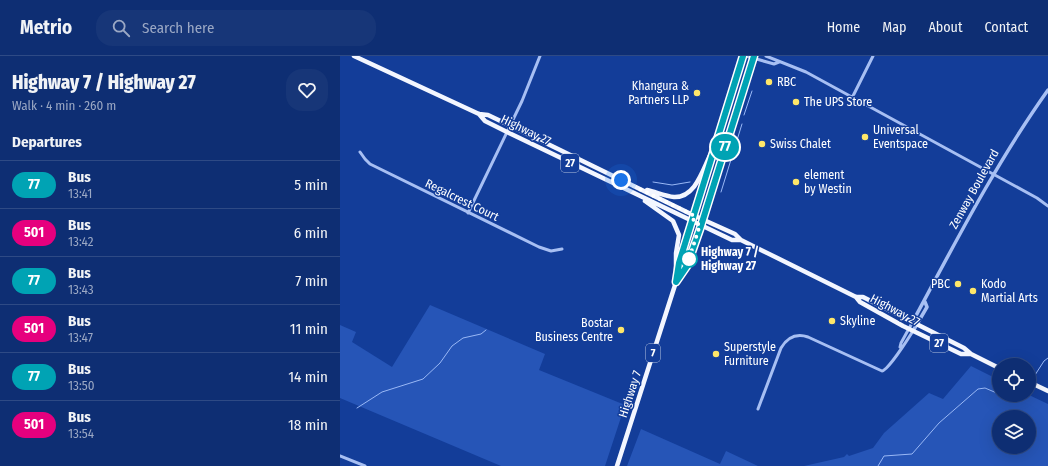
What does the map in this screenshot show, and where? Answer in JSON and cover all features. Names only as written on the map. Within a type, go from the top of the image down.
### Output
[{"type":"main road","name":"Highway 27","points":[[354,56],[479,114],[488,115],[735,234],[741,240],[856,297],[860,302],[911,330],[961,354],[971,354]]},
{"type":"main road","name":"Highway 7","points":[[617,466],[676,282],[679,263],[695,216],[743,56]]},
{"type":"main road","name":"Highway 7","points":[[676,282],[687,266],[753,57]]},
{"type":"main road","name":"Highway 27","points":[[479,114],[485,121],[632,193],[732,240],[741,240]]},
{"type":"main road","points":[[635,186],[676,197],[689,192],[698,182],[707,158],[717,144]]},
{"type":"main road","points":[[632,193],[673,221],[679,235],[676,253],[676,282]]},
{"type":"main road","name":"Highway 27","points":[[856,297],[863,297],[964,348],[971,354],[992,364]]},
{"type":"main road","points":[[1036,385],[1048,391]]},
{"type":"street","points":[[468,213],[511,126],[540,56]]},
{"type":"street","points":[[746,56],[774,64],[779,62]]},
{"type":"street","points":[[766,56],[806,72],[994,174],[1037,198],[1048,206]]},
{"type":"street","points":[[852,98],[873,56]]},
{"type":"street","name":"Zenway Boulevard","points":[[911,330],[927,306],[925,302],[994,174],[1022,127],[1048,90]]},
{"type":"street","name":"Regalcrest Court","points":[[360,152],[364,160],[370,164],[468,213],[539,247],[551,251],[562,249]]},
{"type":"street","points":[[758,409],[780,348],[784,342],[791,337],[802,335],[808,337],[882,372],[888,368],[901,343],[911,330]]},
{"type":"street","points":[[340,456],[365,466]]},
{"type":"shaded area","points":[[430,305],[545,354],[539,370],[625,405],[605,466],[501,466],[340,398],[340,325],[356,332],[352,342],[392,367]]},
{"type":"shaded area","points":[[971,366],[992,376],[992,402],[1036,402],[1036,398],[1048,404],[1048,466],[804,466],[844,457],[847,454],[849,456],[873,448],[884,433],[929,393],[943,399]]},
{"type":"shaded area","points":[[641,429],[720,464],[726,451],[758,466],[627,466]]},
{"type":"waterway","points":[[744,115],[752,91]]},
{"type":"waterway","points":[[721,192],[742,124]]},
{"type":"waterway","points":[[653,182],[672,185],[690,182]]},
{"type":"waterway","points":[[357,408],[382,392],[423,379],[440,363],[452,346],[463,338],[481,334],[486,330]]},
{"type":"waterway","points":[[1036,373],[1044,361],[1048,358]]},
{"type":"waterway","points":[[878,466],[884,456],[912,454],[939,423],[978,389],[985,388],[992,391]]},
{"type":"bus line","name":"77","points":[[743,56],[695,216],[679,263],[676,282],[687,266],[700,229],[754,56]]},
{"type":"place","name":"RBC","points":[[769,82]]},
{"type":"place","name":"Khangura & Partners LLP","points":[[697,93]]},
{"type":"place","name":"The UPS Store","points":[[796,102]]},
{"type":"place","name":"Universal Eventspace","points":[[865,137]]},
{"type":"place","name":"Swiss Chalet","points":[[762,144]]},
{"type":"place","name":"element by Westin","points":[[796,182]]},
{"type":"place","name":"Highway 7 / Highway 27","points":[[689,259]]},
{"type":"place","name":"PBC","points":[[958,284]]},
{"type":"place","name":"Kodo Martial Arts","points":[[973,291]]},
{"type":"place","name":"Skyline","points":[[832,321]]},
{"type":"place","name":"Bostar Business Centre","points":[[621,330]]},
{"type":"place","name":"Superstyle Furniture","points":[[716,354]]},
{"type":"route","points":[[621,180],[695,216],[693,221],[700,225],[700,229],[689,259]]}]
